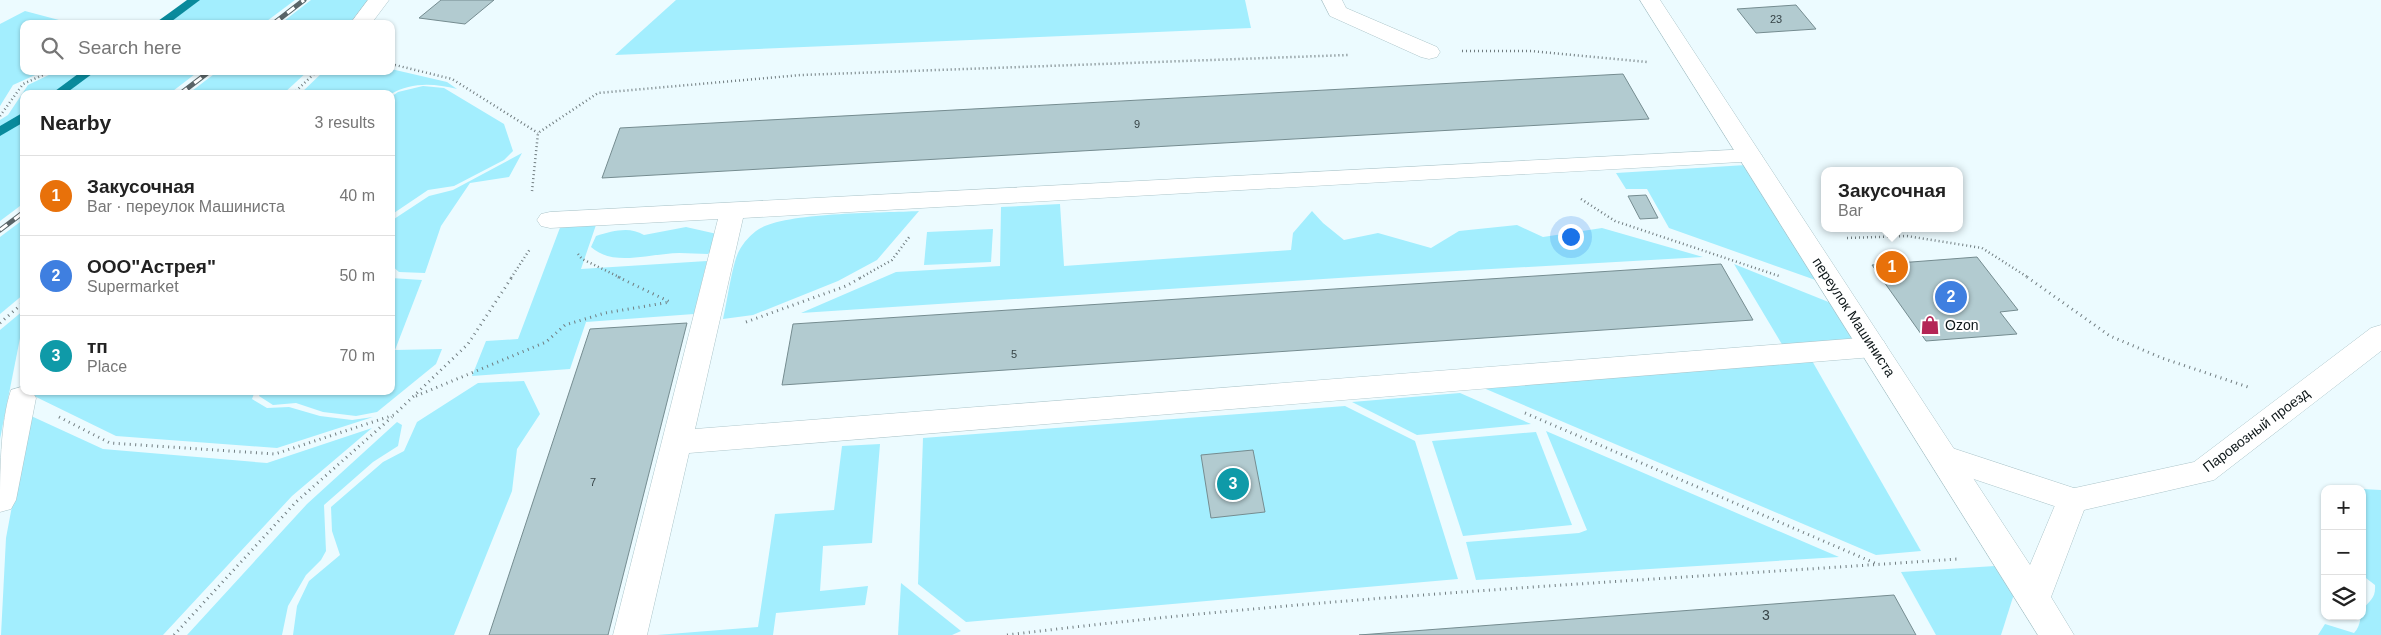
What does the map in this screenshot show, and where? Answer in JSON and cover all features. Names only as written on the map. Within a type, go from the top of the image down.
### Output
[{"type":"street","points":[[363,20],[379,0]]},
{"type":"street","points":[[1332,0],[1337,12],[1429,52]]},
{"type":"street","name":"переулок Машиниста","points":[[1650,0],[2057,635]]},
{"type":"street","points":[[550,220],[732,212],[1750,156]]},
{"type":"street","points":[[630,635],[732,212]]},
{"type":"street","name":"Паровозный проезд","points":[[2072,500],[2203,472],[2381,335]]},
{"type":"street","points":[[677,442],[1873,347]]},
{"type":"street","points":[[0,500],[21,398]]},
{"type":"street","points":[[1943,457],[2072,500],[2034,599]]},
{"type":"path","points":[[1429,52],[1486,49],[1590,55],[1693,67]]},
{"type":"path","points":[[670,302],[582,259],[550,220],[531,189],[538,133],[598,93],[802,75],[1350,55]]},
{"type":"path","points":[[395,65],[452,79],[538,133]]},
{"type":"path","points":[[0,116],[23,84],[43,75]]},
{"type":"path","points":[[297,90],[313,75]]},
{"type":"path","points":[[1526,168],[1615,221],[1670,241],[1742,262],[1843,299]]},
{"type":"path","points":[[701,339],[846,286],[892,260],[938,200]]},
{"type":"path","points":[[174,635],[296,502],[394,415],[468,344],[550,220]]},
{"type":"path","points":[[1804,239],[1907,236],[1982,248],[2041,286],[2110,336],[2191,368],[2294,402]]},
{"type":"path","points":[[413,397],[546,342],[565,325],[606,313],[670,302],[710,303]]},
{"type":"path","points":[[0,323],[20,306]]},
{"type":"path","points":[[21,398],[110,443],[276,454],[394,415]]},
{"type":"path","points":[[1521,412],[1878,564]]},
{"type":"path","points":[[1007,635],[1090,624],[1264,606],[1466,590],[2006,555]]},
{"type":"shaded area","points":[[190,0],[295,0],[268,20],[159,20]]},
{"type":"shaded area","points":[[311,0],[368,0],[352,20],[285,20]]},
{"type":"shaded area","points":[[676,0],[1245,0],[1251,28],[615,55]]},
{"type":"shaded area","points":[[25,11],[59,20],[20,20],[20,75],[35,75],[13,85],[0,106],[0,24]]},
{"type":"shaded area","points":[[395,70],[447,82],[457,89],[423,85],[407,87],[395,92],[395,90],[304,90],[320,75],[395,75]]},
{"type":"shaded area","points":[[49,75],[194,75],[174,90],[25,90],[28,85]]},
{"type":"shaded area","points":[[213,75],[304,75],[287,90],[193,90]]},
{"type":"shaded area","points":[[423,86],[444,88],[504,124],[513,151],[504,160],[454,186],[428,190],[395,212],[395,94]]},
{"type":"shaded area","points":[[20,97],[20,206],[0,221],[0,120],[8,115]]},
{"type":"shaded area","points":[[522,153],[509,177],[470,183],[441,226],[425,273],[399,272],[395,268],[395,218],[429,196],[453,190]]},
{"type":"shaded area","points":[[1746,165],[1821,282],[1669,228],[1647,189],[1626,189],[1616,173]]},
{"type":"shaded area","points":[[1060,204],[1064,266],[1291,250],[1293,233],[1312,211],[1323,223],[1344,240],[1378,233],[1431,248],[1459,231],[1517,225],[1543,237],[1602,228],[1703,257],[1369,276],[801,313],[896,272],[1000,266],[1001,207]]},
{"type":"shaded area","points":[[919,211],[877,260],[838,281],[753,315],[723,319],[736,257],[745,242],[759,229],[772,223],[812,216]]},
{"type":"shaded area","points":[[20,222],[20,297],[0,314],[0,237]]},
{"type":"shaded area","points":[[597,222],[581,269],[707,261],[694,314],[586,322],[570,369],[472,376],[486,341],[518,339],[561,225]]},
{"type":"shaded area","points":[[686,227],[717,234],[717,244],[708,254],[676,253],[627,258],[608,256],[599,253],[591,247],[596,236],[615,231],[627,230],[644,235]]},
{"type":"shaded area","points":[[993,229],[991,262],[924,265],[927,232]]},
{"type":"shaded area","points":[[1734,264],[1831,303],[1856,341],[1783,346]]},
{"type":"shaded area","points":[[395,278],[422,280],[395,350]]},
{"type":"shaded area","points":[[20,313],[20,338],[0,439],[0,330]]},
{"type":"shaded area","points":[[442,349],[436,364],[377,412],[356,416],[323,412],[296,403],[273,405],[259,396],[395,395],[395,350]]},
{"type":"shaded area","points":[[1811,359],[1921,551],[1876,555],[1474,384]]},
{"type":"shaded area","points":[[524,381],[540,414],[517,449],[512,491],[454,635],[293,635],[297,606],[309,581],[340,555],[332,531],[331,507],[383,462],[404,451],[417,422],[478,383]]},
{"type":"shaded area","points":[[1460,393],[1531,424],[1417,435],[1352,402]]},
{"type":"shaded area","points":[[32,395],[254,395],[252,399],[267,408],[289,407],[320,416],[352,420],[373,417],[277,448],[116,436]]},
{"type":"shaded area","points":[[1345,406],[1415,441],[1458,579],[966,622],[918,584],[923,438]]},
{"type":"shaded area","points":[[29,415],[103,449],[267,463],[372,428],[292,496],[163,635],[1,635],[6,538]]},
{"type":"shaded area","points":[[397,422],[402,425],[398,446],[373,462],[324,505],[326,551],[321,560],[306,575],[288,606],[282,635],[187,635],[307,504]]},
{"type":"shaded area","points":[[1546,431],[1839,557],[1476,580],[1466,542],[1579,533],[1587,530]]},
{"type":"shaded area","points":[[1536,432],[1572,525],[1463,536],[1432,441]]},
{"type":"shaded area","points":[[880,444],[872,543],[823,546],[820,591],[868,586],[865,605],[776,613],[773,635],[657,635],[758,627],[775,514],[834,510],[842,446]]},
{"type":"shaded area","points":[[2366,489],[2381,490],[2381,635],[2318,635],[2325,624],[2354,633],[2360,620],[2366,620],[2366,605],[2375,593],[2375,585],[2366,578]]},
{"type":"shaded area","points":[[1995,566],[2014,594],[2001,635],[1936,635],[1901,572]]},
{"type":"shaded area","points":[[901,583],[961,631],[952,635],[898,635]]},
{"type":"building","points":[[441,0],[494,0],[465,24],[419,18]]},
{"type":"building","points":[[1796,5],[1816,29],[1756,33],[1737,9]]},
{"type":"building","points":[[1623,74],[1649,119],[602,178],[620,128]]},
{"type":"building","points":[[1646,195],[1658,218],[1640,219],[1628,196]]},
{"type":"building","points":[[1977,257],[2018,310],[2000,312],[2017,334],[1926,341],[1872,265]]},
{"type":"building","points":[[1721,264],[1753,320],[782,385],[793,324]]},
{"type":"building","points":[[687,323],[608,635],[489,635],[590,329]]},
{"type":"building","points":[[1253,450],[1265,512],[1211,518],[1201,455]]},
{"type":"building","points":[[1894,595],[1916,635],[1359,635]]},
{"type":"waterway","points":[[166,20],[194,0]]},
{"type":"waterway","points":[[63,90],[84,75]]},
{"type":"waterway","points":[[0,132],[20,119]]},
{"type":"railway","points":[[278,20],[304,0]]},
{"type":"railway","points":[[185,90],[205,75]]},
{"type":"railway","points":[[0,230],[20,215]]},
{"type":"place","name":"Закусочная","points":[[1892,267]]},
{"type":"place","name":"ООО\"Астрея\"","points":[[1951,297]]},
{"type":"place","name":"Ozon","points":[[1930,325]]},
{"type":"place","name":"тп","points":[[1233,484]]}]
